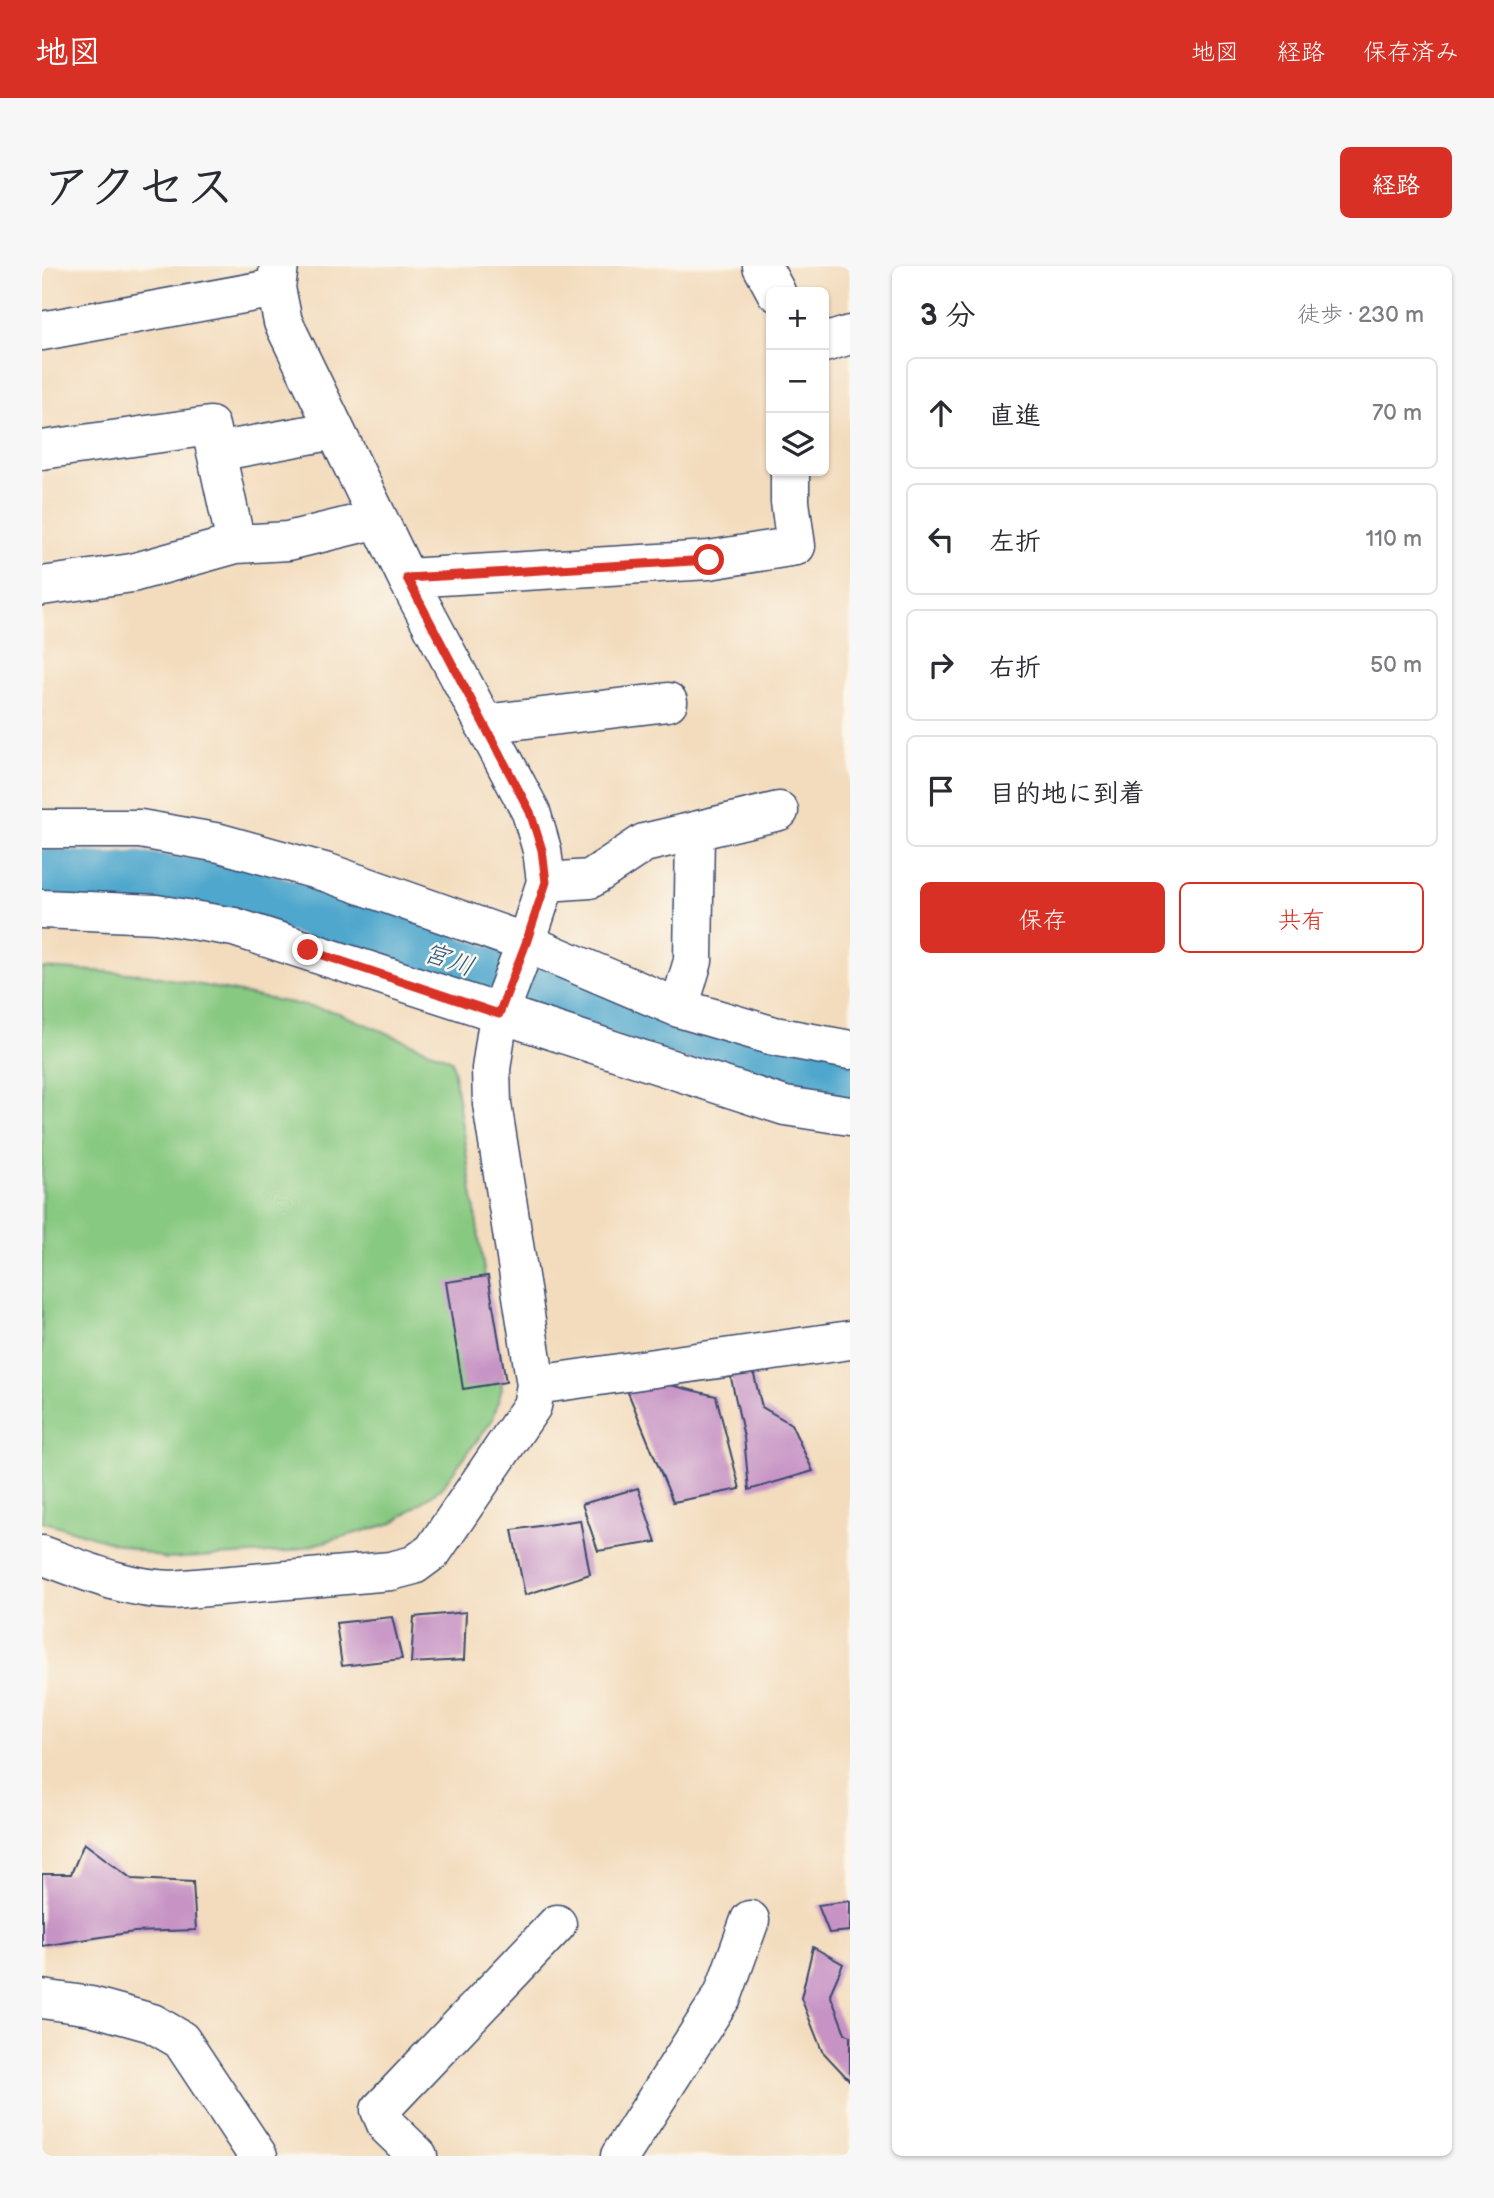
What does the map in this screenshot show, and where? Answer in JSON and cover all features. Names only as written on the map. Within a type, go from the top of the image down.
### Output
[{"type":"street","points":[[762,266],[773,287]]},
{"type":"street","points":[[42,331],[277,277],[282,322],[407,578],[530,812],[542,850],[546,882],[502,1006],[491,1069],[492,1104],[536,1385],[532,1406],[433,1551],[414,1564],[391,1571],[161,1590],[116,1582],[42,1555]]},
{"type":"street","points":[[829,341],[850,335]]},
{"type":"street","points":[[42,450],[210,426],[236,544]]},
{"type":"street","points":[[215,447],[216,452],[335,430]]},
{"type":"street","points":[[407,578],[709,560],[796,546],[790,502],[790,476]]},
{"type":"street","points":[[42,586],[132,573],[236,544],[288,541],[378,519]]},
{"type":"street","points":[[484,724],[668,702]]},
{"type":"street","points":[[546,882],[590,879],[643,844],[779,811]]},
{"type":"street","points":[[42,828],[140,829],[220,844],[328,873],[679,1008],[774,1036],[850,1050]]},
{"type":"street","points":[[679,1008],[693,961],[695,831]]},
{"type":"street","points":[[42,909],[156,914],[234,927],[502,1006],[785,1106],[850,1116]]},
{"type":"street","points":[[536,1385],[850,1340]]},
{"type":"street","points":[[620,2156],[723,1995],[750,1920]]},
{"type":"street","points":[[418,2156],[387,2126],[380,2110],[557,1924]]},
{"type":"street","points":[[42,1999],[90,2006],[152,2023],[181,2039],[258,2156]]},
{"type":"green space","points":[[42,968],[145,974],[336,1012],[452,1060],[502,1388],[493,1419],[441,1488],[393,1523],[287,1552],[166,1559],[42,1521]]},
{"type":"building","points":[[488,1276],[506,1382],[463,1389],[446,1282]]},
{"type":"building","points":[[751,1363],[762,1407],[791,1424],[813,1471],[749,1490],[744,1437],[729,1369]]},
{"type":"building","points":[[620,1373],[716,1396],[740,1489],[673,1502]]},
{"type":"building","points":[[638,1488],[656,1542],[598,1551],[582,1504]]},
{"type":"building","points":[[580,1520],[590,1574],[525,1595],[512,1530]]},
{"type":"building","points":[[466,1612],[464,1660],[411,1663],[414,1617]]},
{"type":"building","points":[[392,1617],[402,1659],[342,1666],[336,1623]]},
{"type":"building","points":[[84,1843],[132,1879],[193,1882],[196,1930],[134,1932],[42,1946],[42,1874],[71,1874]]},
{"type":"building","points":[[850,1901],[850,1931],[829,1933],[818,1905]]},
{"type":"building","points":[[813,1947],[843,1964],[830,1994],[845,2033],[850,2036],[850,2081],[822,2051],[801,1998]]},
{"type":"waterway","name":"宮川","points":[[42,874],[109,879],[138,877],[235,889],[357,926],[456,963],[607,1005],[660,1026],[850,1076]]},
{"type":"route","points":[[308,950],[499,1014],[546,882],[542,850],[530,812],[407,578],[709,560]]}]
